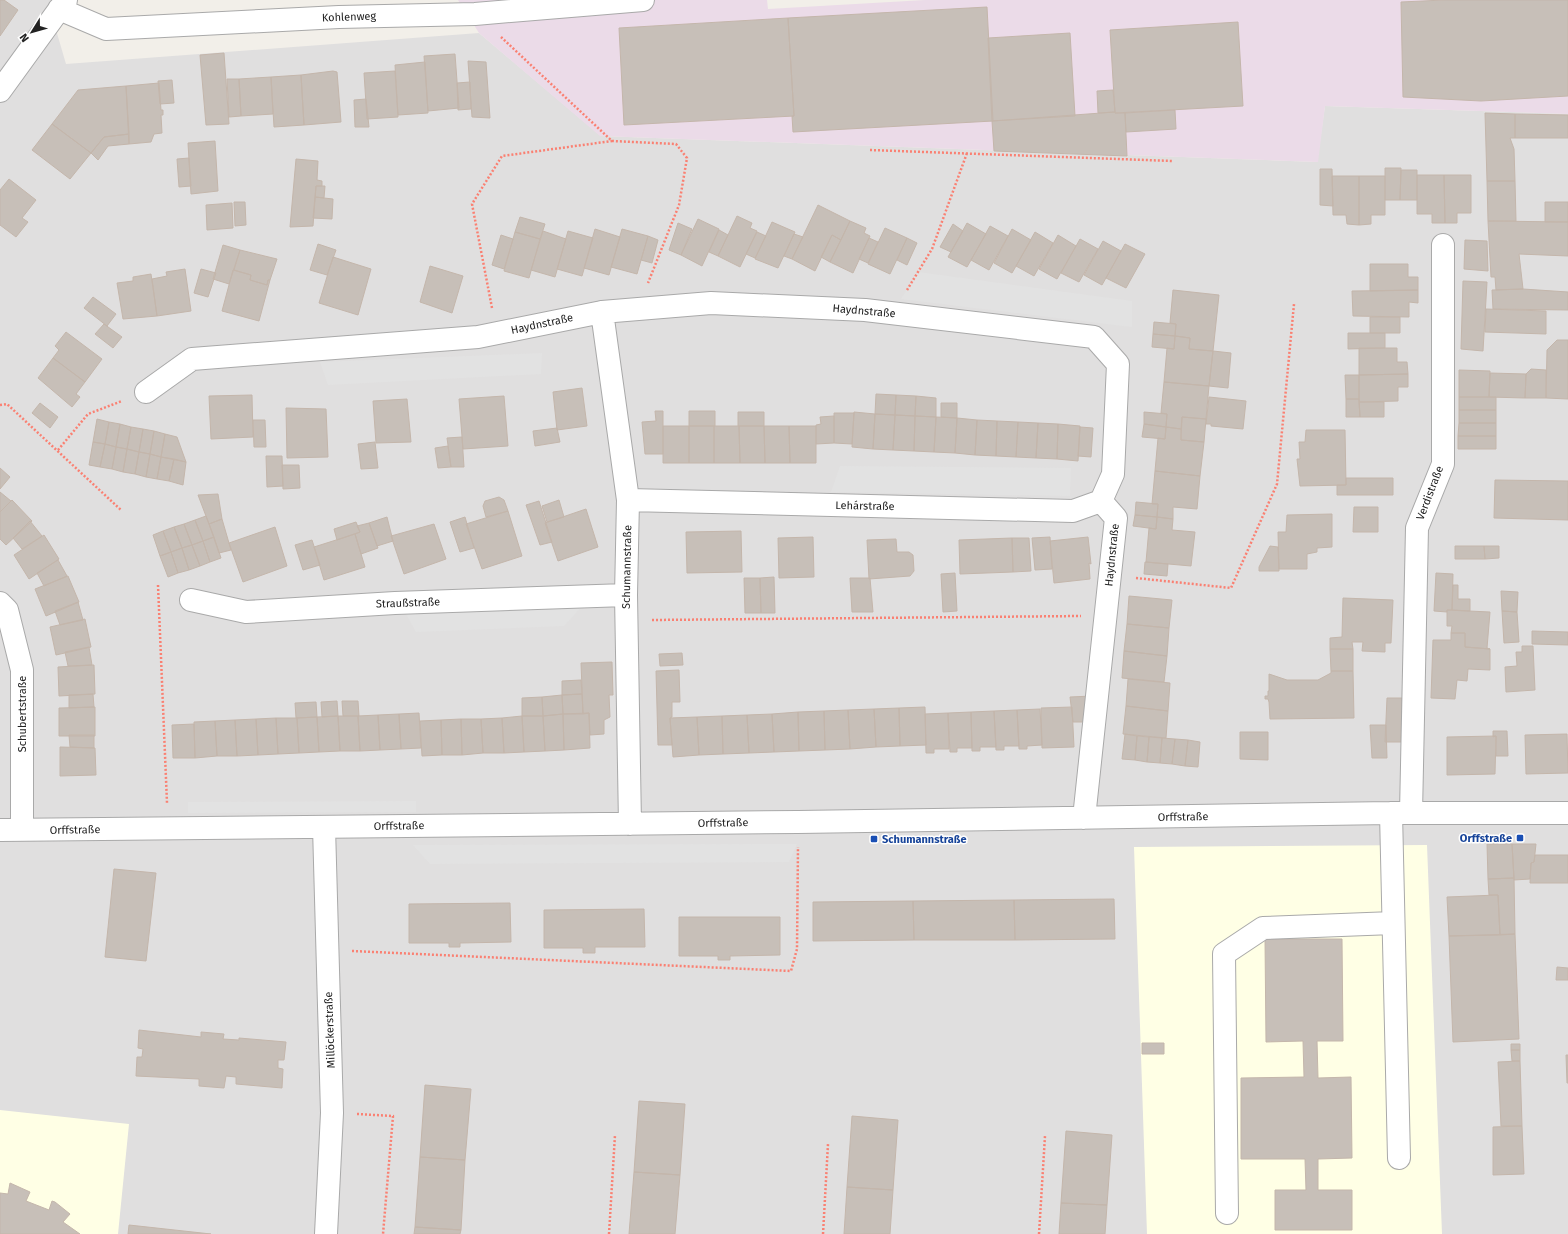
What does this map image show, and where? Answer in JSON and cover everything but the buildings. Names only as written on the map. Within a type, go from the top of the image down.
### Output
[{"type":"street","name":"Kohlenweg","points":[[62,4],[106,29],[339,17],[475,14],[643,0]]},
{"type":"street","points":[[0,91],[62,4]]},
{"type":"street","name":"Verdistraße","points":[[1399,1158],[1393,923],[1401,813],[1417,528],[1442,464],[1443,245]]},
{"type":"street","name":"Haydnstraße","points":[[146,392],[192,359],[478,337],[602,312],[711,304],[865,310],[1094,337],[1118,364],[1113,474],[1101,501],[1116,518],[1084,818]]},
{"type":"street","name":"Schumannstraße","points":[[602,312],[628,500],[626,595],[630,824]]},
{"type":"street","name":"Lehárstraße","points":[[628,500],[1073,511],[1101,501]]},
{"type":"street","name":"Straußstraße","points":[[191,600],[246,612],[395,603],[626,595]]},
{"type":"street","name":"Schubertstraße","points":[[0,603],[8,610],[22,670],[22,830]]},
{"type":"street","name":"Orffstraße","points":[[0,830],[798,822],[1401,813],[1568,813]]},
{"type":"street","name":"Millöckerstraße","points":[[324,827],[332,1113],[326,1234]]},
{"type":"street","points":[[1227,1213],[1224,954],[1263,928],[1393,923]]},
{"type":"path","points":[[475,14],[612,141]]},
{"type":"path","points":[[497,334],[472,204],[502,156],[612,141],[676,144],[687,158],[678,205],[638,309]]},
{"type":"path","points":[[870,150],[1173,161]]},
{"type":"path","points":[[893,314],[932,249],[967,153]]},
{"type":"path","points":[[1110,576],[1231,588],[1277,484],[1294,304]]},
{"type":"path","points":[[58,450],[88,414],[146,392]]},
{"type":"path","points":[[0,405],[7,404],[121,510]]},
{"type":"path","points":[[158,585],[168,828]]},
{"type":"path","points":[[627,620],[1105,616]]},
{"type":"path","points":[[328,950],[791,972],[797,949],[798,822]]},
{"type":"path","points":[[332,1113],[393,1116],[383,1234]]},
{"type":"path","points":[[609,1234],[615,1134]]},
{"type":"path","points":[[1039,1234],[1045,1136]]},
{"type":"path","points":[[823,1234],[828,1144]]},
{"type":"shaded area","points":[[0,0],[53,0],[49,6],[66,64],[479,33],[601,136],[1317,162],[1325,106],[1568,114],[1568,1234],[0,1234]]},
{"type":"shaded area","points":[[458,0],[767,0],[768,9],[925,0],[1568,0],[1568,114],[1325,106],[1318,162],[600,136],[479,33]]},
{"type":"shaded area","points":[[918,272],[1132,301],[1132,327],[901,299]]},
{"type":"shaded area","points":[[542,353],[541,374],[328,385],[320,362]]},
{"type":"shaded area","points":[[840,466],[1071,468],[1070,496],[831,492]]},
{"type":"shaded area","points":[[584,604],[564,626],[416,632],[405,612]]},
{"type":"shaded area","points":[[416,801],[416,812],[188,813],[188,802]]},
{"type":"shaded area","points":[[797,844],[789,862],[430,864],[413,845]]},
{"type":"shaded area","points":[[1427,845],[1442,1234],[1147,1234],[1134,847]]},
{"type":"shaded area","points":[[0,1110],[129,1124],[118,1234],[0,1234]]},
{"type":"place","name":"Orffstraße","points":[[1520,838]]},
{"type":"place","name":"Schumannstraße","points":[[874,839]]}]
